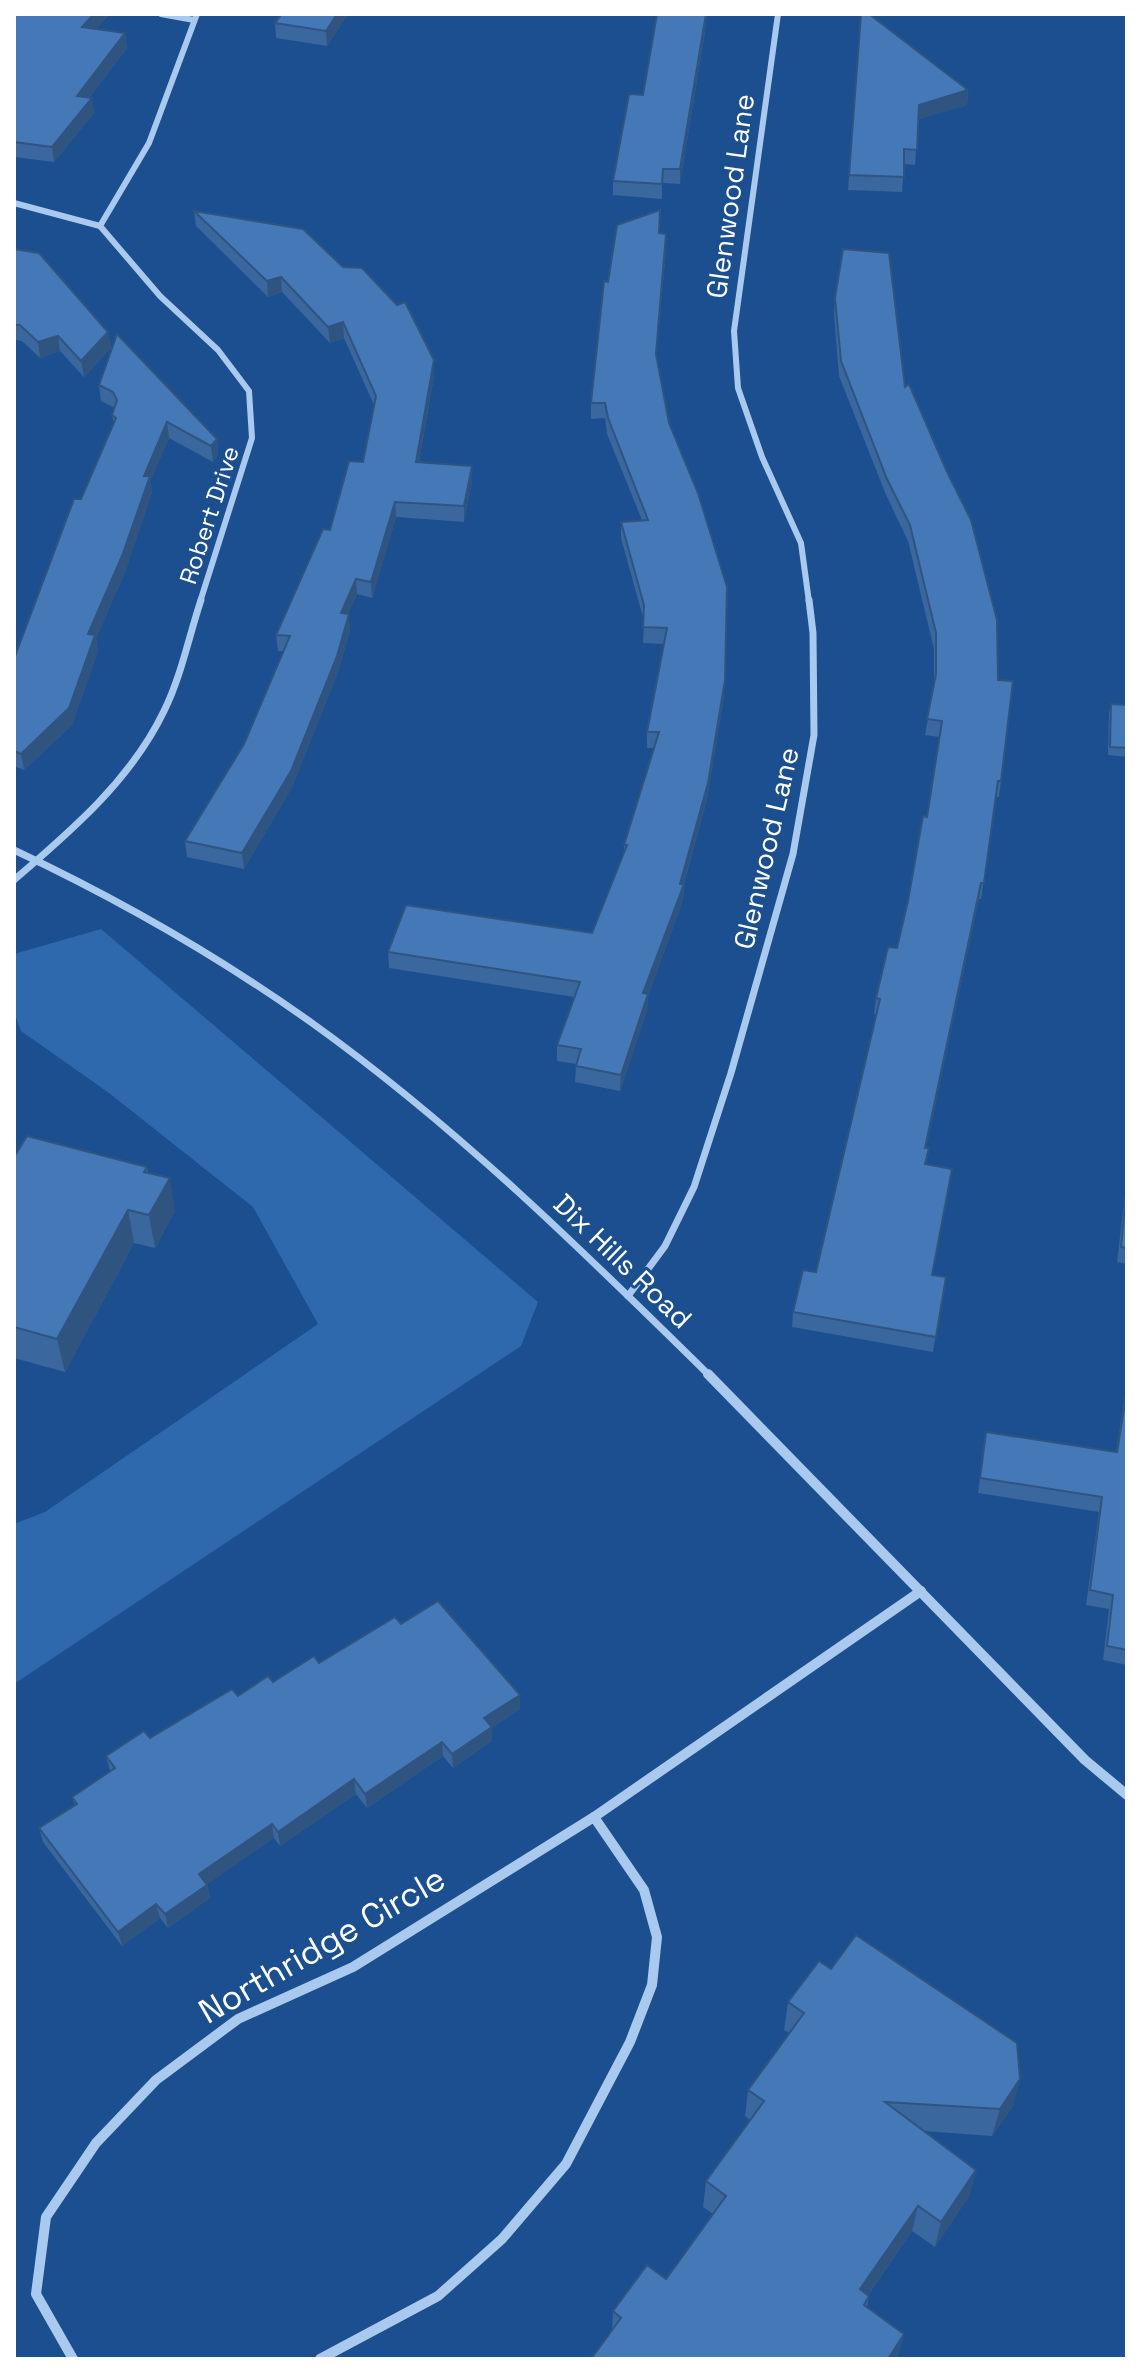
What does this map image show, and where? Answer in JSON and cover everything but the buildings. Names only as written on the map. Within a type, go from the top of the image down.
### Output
[{"type":"street","points":[[14,203],[100,226],[149,143],[195,17],[161,14]]},
{"type":"street","name":"Glenwood Lane","points":[[628,1296],[665,1246],[694,1187],[731,1073],[793,854],[814,735],[813,633],[801,543],[762,457],[738,388],[734,331],[778,14]]},
{"type":"street","name":"Robert Drive","points":[[14,880],[82,821],[144,749],[166,708],[252,438],[249,391],[218,350],[160,296],[100,226]]},
{"type":"street","name":"Dix Hills Road","points":[[14,850],[196,949],[313,1024],[421,1107],[519,1191],[726,1390],[1085,1760],[1127,1795]]},
{"type":"street","name":"Northridge Circle","points":[[73,2359],[36,2294],[46,2217],[96,2143],[146,2091],[238,2019],[353,1967],[594,1817],[921,1591]]},
{"type":"street","points":[[320,2359],[438,2296],[502,2239],[566,2164],[630,2042],[652,1985],[657,1937],[644,1890],[594,1817]]},
{"type":"shaded area","points":[[101,929],[538,1302],[521,1346],[14,1684],[14,1524],[45,1512],[318,1324],[253,1207],[109,1093],[21,1031],[14,1012],[14,954]]}]
